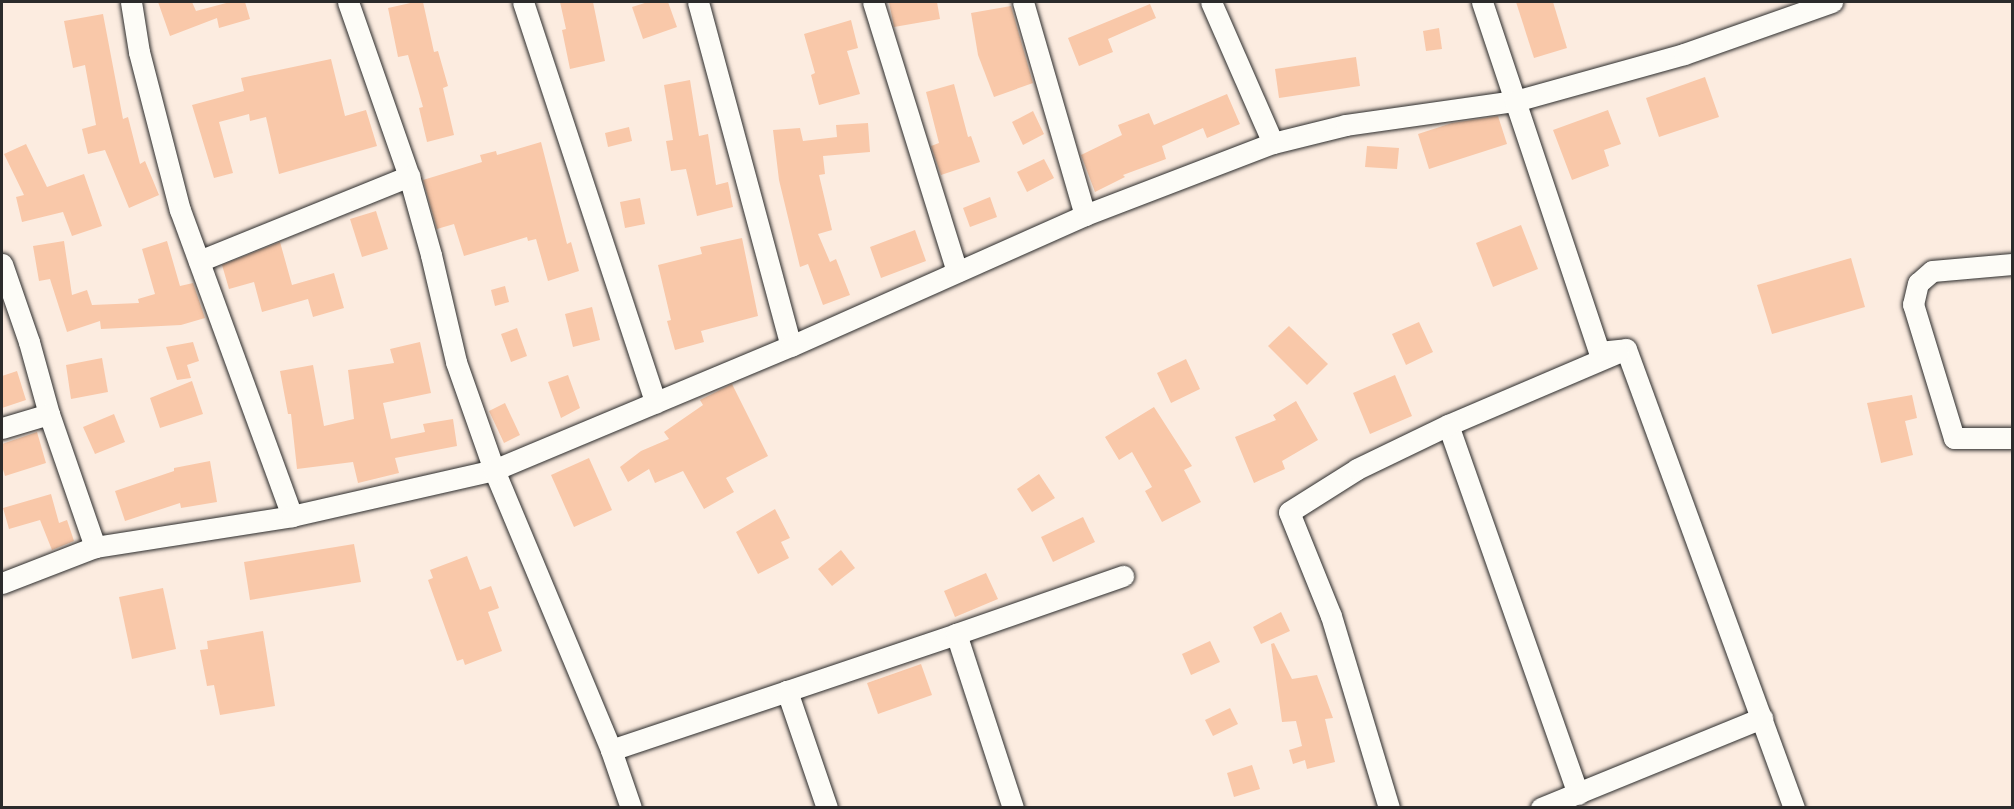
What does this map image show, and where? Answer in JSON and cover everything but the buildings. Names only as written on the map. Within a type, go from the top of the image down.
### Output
[{"type":"street","points":[[131,2],[139,51],[180,210],[292,516]]},
{"type":"street","points":[[348,2],[409,176],[431,255],[456,362],[494,470],[611,750],[631,807]]},
{"type":"street","points":[[523,2],[656,403]]},
{"type":"street","points":[[698,2],[791,346]]},
{"type":"street","points":[[873,2],[957,271]]},
{"type":"street","points":[[1023,2],[1085,215]]},
{"type":"street","points":[[1211,2],[1273,143]]},
{"type":"street","points":[[1482,2],[1599,352],[1626,349]]},
{"type":"street","points":[[2,583],[95,547],[292,516],[494,470],[791,346],[1085,215],[1273,143],[1346,125],[1515,101],[1684,54],[1832,2]]},
{"type":"street","points":[[199,261],[409,176]]},
{"type":"street","points":[[2013,264],[1932,271],[1918,283],[1913,304],[1954,438],[2013,438]]},
{"type":"street","points":[[3,277],[29,342],[49,414],[95,547]]},
{"type":"street","points":[[1389,807],[1331,616],[1289,512],[1357,469],[1448,425],[1626,349]]},
{"type":"street","points":[[1626,349],[1794,807]]},
{"type":"street","points":[[2,428],[49,414]]},
{"type":"street","points":[[1448,425],[1578,794]]},
{"type":"street","points":[[611,750],[1123,576]]},
{"type":"street","points":[[956,634],[1013,807]]},
{"type":"street","points":[[787,691],[827,807]]},
{"type":"street","points":[[1541,807],[1762,718]]}]
